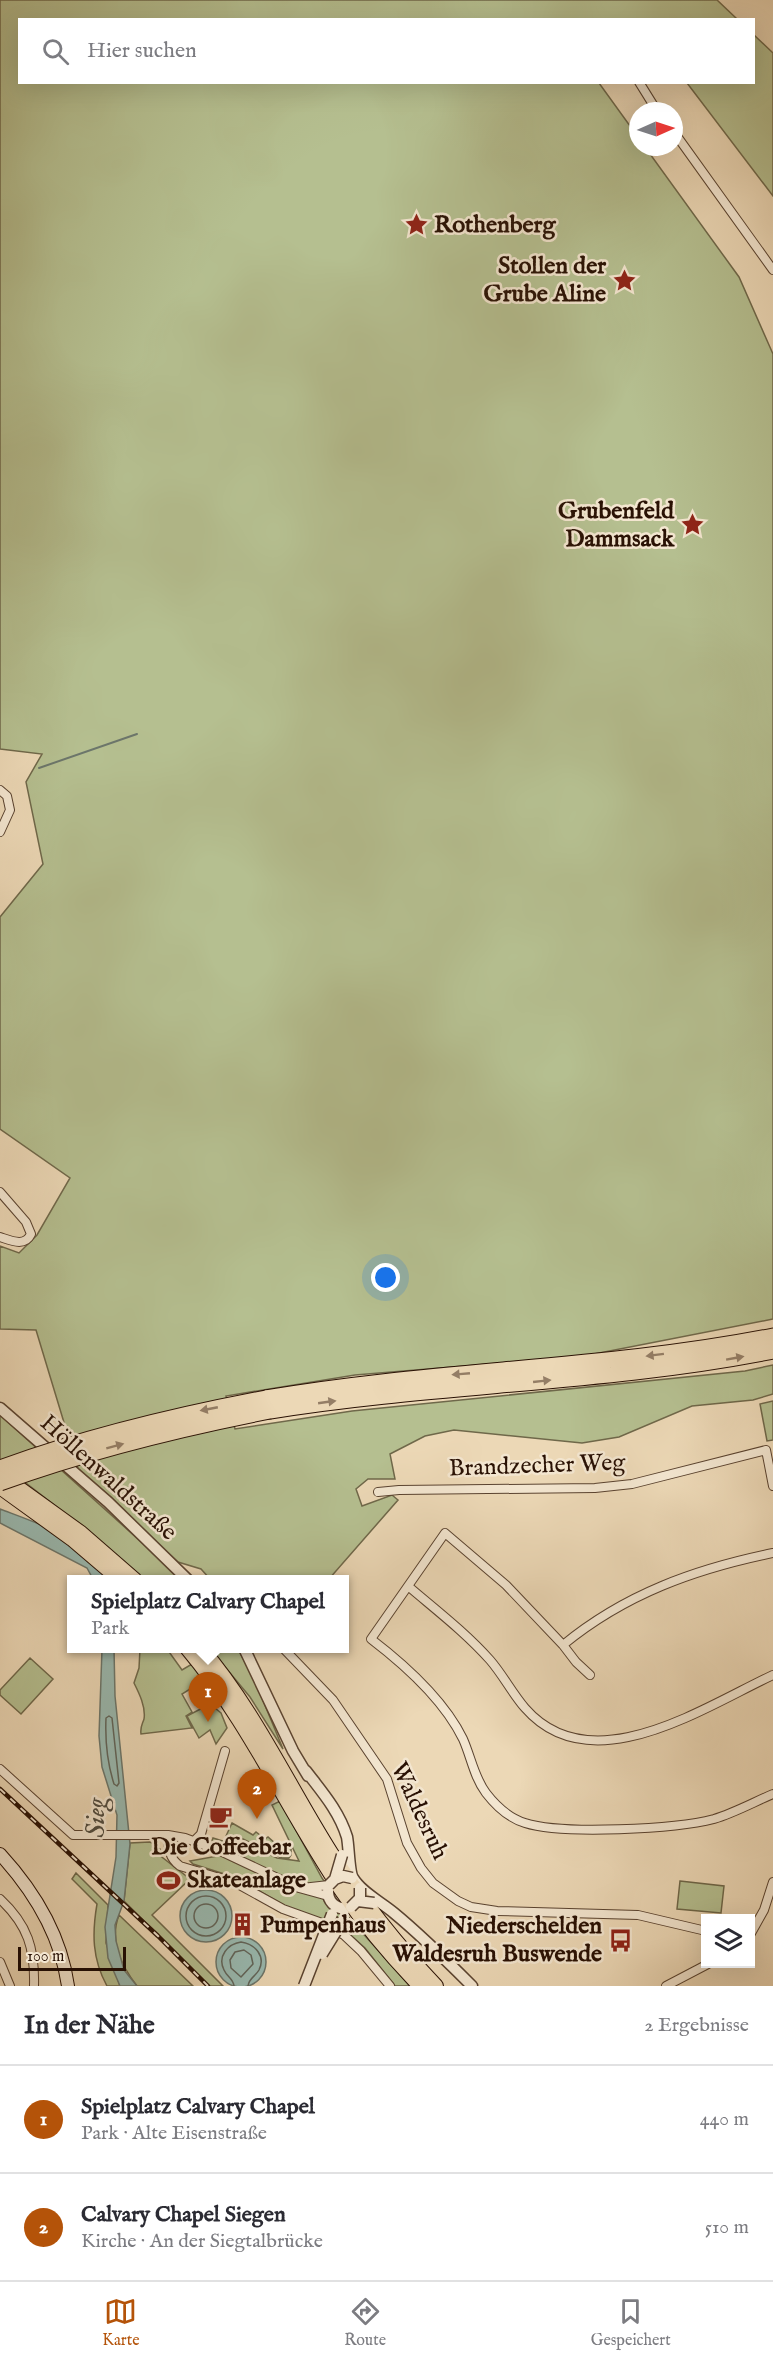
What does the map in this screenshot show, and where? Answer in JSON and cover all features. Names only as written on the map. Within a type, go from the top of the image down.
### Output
[{"type":"highway","points":[[3,1482],[111,1447],[268,1404],[365,1383],[644,1357],[773,1336]]},
{"type":"highway","points":[[0,1468],[106,1433],[186,1413],[656,1370],[773,1351]]},
{"type":"highway","points":[[3,1482],[114,1575]]},
{"type":"highway","points":[[3,1482],[81,1533],[129,1575]]},
{"type":"highway","points":[[191,1653],[239,1716],[342,1891],[386,1948],[420,1986]]},
{"type":"highway","points":[[205,1653],[247,1711],[352,1884],[394,1940],[436,1986]]},
{"type":"main road","points":[[0,1854],[31,1894],[46,1918],[57,1943],[67,1985]]},
{"type":"street","points":[[640,84],[651,102]]},
{"type":"street","points":[[683,145],[773,270]]},
{"type":"street","points":[[0,790],[7,796],[10,810],[0,832]]},
{"type":"street","points":[[0,1192],[26,1222],[31,1234],[28,1240],[22,1243],[0,1238]]},
{"type":"street","name":"Höllenwaldstraße","points":[[0,1408],[108,1502],[183,1575]]},
{"type":"street","name":"Brandzecher Weg","points":[[378,1492],[595,1488],[632,1484],[765,1450],[773,1486]]},
{"type":"street","points":[[590,1675],[506,1585],[445,1533],[371,1639],[397,1659],[436,1701],[457,1729],[485,1792],[496,1805],[524,1823],[566,1829],[693,1824],[716,1818],[773,1794]]},
{"type":"street","points":[[563,1645],[598,1618],[660,1585],[731,1562],[773,1553]]},
{"type":"street","points":[[408,1586],[466,1635],[491,1661],[525,1708],[539,1721],[560,1732],[582,1739],[606,1740],[645,1734],[773,1675]]},
{"type":"street","points":[[247,1653],[335,1824],[341,1841],[342,1855],[332,1882],[331,1905],[304,1986]]},
{"type":"street","name":"Waldesruh","points":[[288,1653],[333,1700],[387,1779],[407,1843],[421,1868],[434,1883],[458,1901],[496,1911],[638,1915],[701,1930]]},
{"type":"street","points":[[194,1841],[201,1834],[225,1751]]},
{"type":"street","points":[[0,1769],[73,1835],[168,1835],[194,1841],[299,1888],[331,1905],[349,1910],[374,1903],[388,1909]]},
{"type":"street","points":[[306,1771],[334,1807],[347,1839],[352,1874],[363,1890],[388,1909],[472,1986]]},
{"type":"street","points":[[168,1835],[168,1850],[174,1862],[180,1866],[236,1883],[283,1909],[322,1923],[344,1935],[361,1951],[390,1986]]},
{"type":"street","points":[[299,1888],[332,1882],[352,1874]]},
{"type":"street","points":[[755,1924],[769,1910],[773,1882]]},
{"type":"street","points":[[304,1986],[363,1890]]},
{"type":"street","points":[[0,1899],[16,1914],[29,1935],[35,1961],[34,1986]]},
{"type":"street","points":[[0,1962],[9,1983],[0,1986]]},
{"type":"street","points":[[666,1986],[701,1968]]},
{"type":"green space","points":[[0,0],[717,0],[736,18],[18,18],[18,84],[600,84],[629,125],[629,156],[652,156],[739,277],[773,354],[773,1319],[584,1356],[355,1375],[226,1396],[235,1429],[352,1411],[745,1371],[773,1365],[773,1394],[753,1400],[692,1406],[619,1437],[582,1443],[454,1430],[425,1436],[390,1454],[395,1479],[368,1479],[356,1489],[362,1506],[392,1495],[398,1500],[332,1575],[206,1575],[201,1569],[178,1562],[79,1472],[36,1330],[0,1329],[0,1246],[19,1253],[37,1235],[70,1178],[0,1129],[0,917],[43,864],[26,782],[42,754],[0,749]]},
{"type":"green space","points":[[755,36],[773,53],[773,196],[688,84],[755,84]]},
{"type":"green space","points":[[773,1401],[773,1440],[767,1441],[760,1404]]},
{"type":"green space","points":[[0,1415],[178,1575],[138,1575],[0,1463]]},
{"type":"green space","points":[[140,1653],[170,1653],[182,1670],[192,1664],[214,1694],[216,1703],[208,1702],[198,1684],[182,1694],[192,1712],[186,1716],[192,1728],[141,1734],[144,1710],[134,1683],[139,1668]]},
{"type":"green space","points":[[213,1653],[240,1653],[255,1681],[283,1749],[250,1697]]},
{"type":"green space","points":[[30,1658],[53,1679],[21,1714],[0,1695],[0,1690]]},
{"type":"green space","points":[[210,1704],[221,1713],[227,1728],[216,1744],[210,1730],[199,1738],[187,1716]]},
{"type":"green space","points":[[280,1801],[322,1878],[350,1919],[410,1986],[395,1986],[365,1948],[347,1932],[285,1906],[237,1878],[193,1864],[190,1861],[218,1856],[213,1838],[245,1848],[251,1846],[277,1858],[299,1861],[272,1805]]},
{"type":"green space","points":[[232,1823],[253,1835],[256,1832],[265,1839],[268,1837],[276,1844],[291,1849],[291,1855],[289,1858],[282,1858],[239,1837],[226,1836]]},
{"type":"green space","points":[[150,1842],[160,1849],[158,1854],[190,1879],[152,1915],[223,1986],[209,1986],[124,1901],[130,1843]]},
{"type":"green space","points":[[76,1873],[108,1905],[106,1943],[120,1986],[107,1986],[98,1966],[94,1946],[97,1904],[72,1879]]},
{"type":"green space","points":[[680,1881],[724,1886],[721,1913],[677,1909]]},
{"type":"green space","points":[[119,1915],[193,1986],[137,1986],[118,1952],[115,1934]]},
{"type":"water","points":[[0,1509],[63,1535],[92,1554],[106,1575],[91,1575],[87,1568],[0,1523]]},
{"type":"water","points":[[102,1653],[114,1653],[115,1696],[130,1844],[124,1901],[115,1925],[116,1941],[124,1970],[137,1986],[120,1986],[108,1958],[105,1927],[116,1857],[117,1815],[102,1767],[99,1736]]},
{"type":"water","points":[[206,1890],[216,1892],[224,1898],[230,1906],[232,1916],[230,1926],[224,1934],[216,1940],[206,1942],[196,1940],[188,1934],[182,1926],[180,1916],[182,1906],[188,1898],[196,1892]]},
{"type":"water","points":[[236,1937],[246,1937],[255,1941],[262,1948],[266,1957],[266,1967],[262,1976],[248,1986],[234,1986],[227,1983],[220,1976],[216,1967],[216,1957],[220,1948],[227,1941]]},
{"type":"waterway","points":[[39,768],[137,734]]},
{"type":"railway","points":[[0,1789],[158,1936],[208,1986]]},
{"type":"place","name":"Rothenberg","points":[[416,225]]},
{"type":"place","name":"Stollen der Grube Aline","points":[[624,280]]},
{"type":"place","name":"Grubenfeld Dammsack","points":[[692,525]]},
{"type":"place","name":"Spielplatz Calvary Chapel","points":[[208,1722]]},
{"type":"place","name":"Die Coffeebar","points":[[221,1817]]},
{"type":"place","name":"Calvary Chapel Siegen","points":[[257,1819]]},
{"type":"place","name":"Skateanlage","points":[[169,1880]]},
{"type":"place","name":"Pumpenhaus","points":[[242,1925]]},
{"type":"place","name":"Niederschelden Waldesruh Buswende","points":[[620,1940]]},
{"type":"water label","name":"Sieg","points":[[96,1818]]}]
